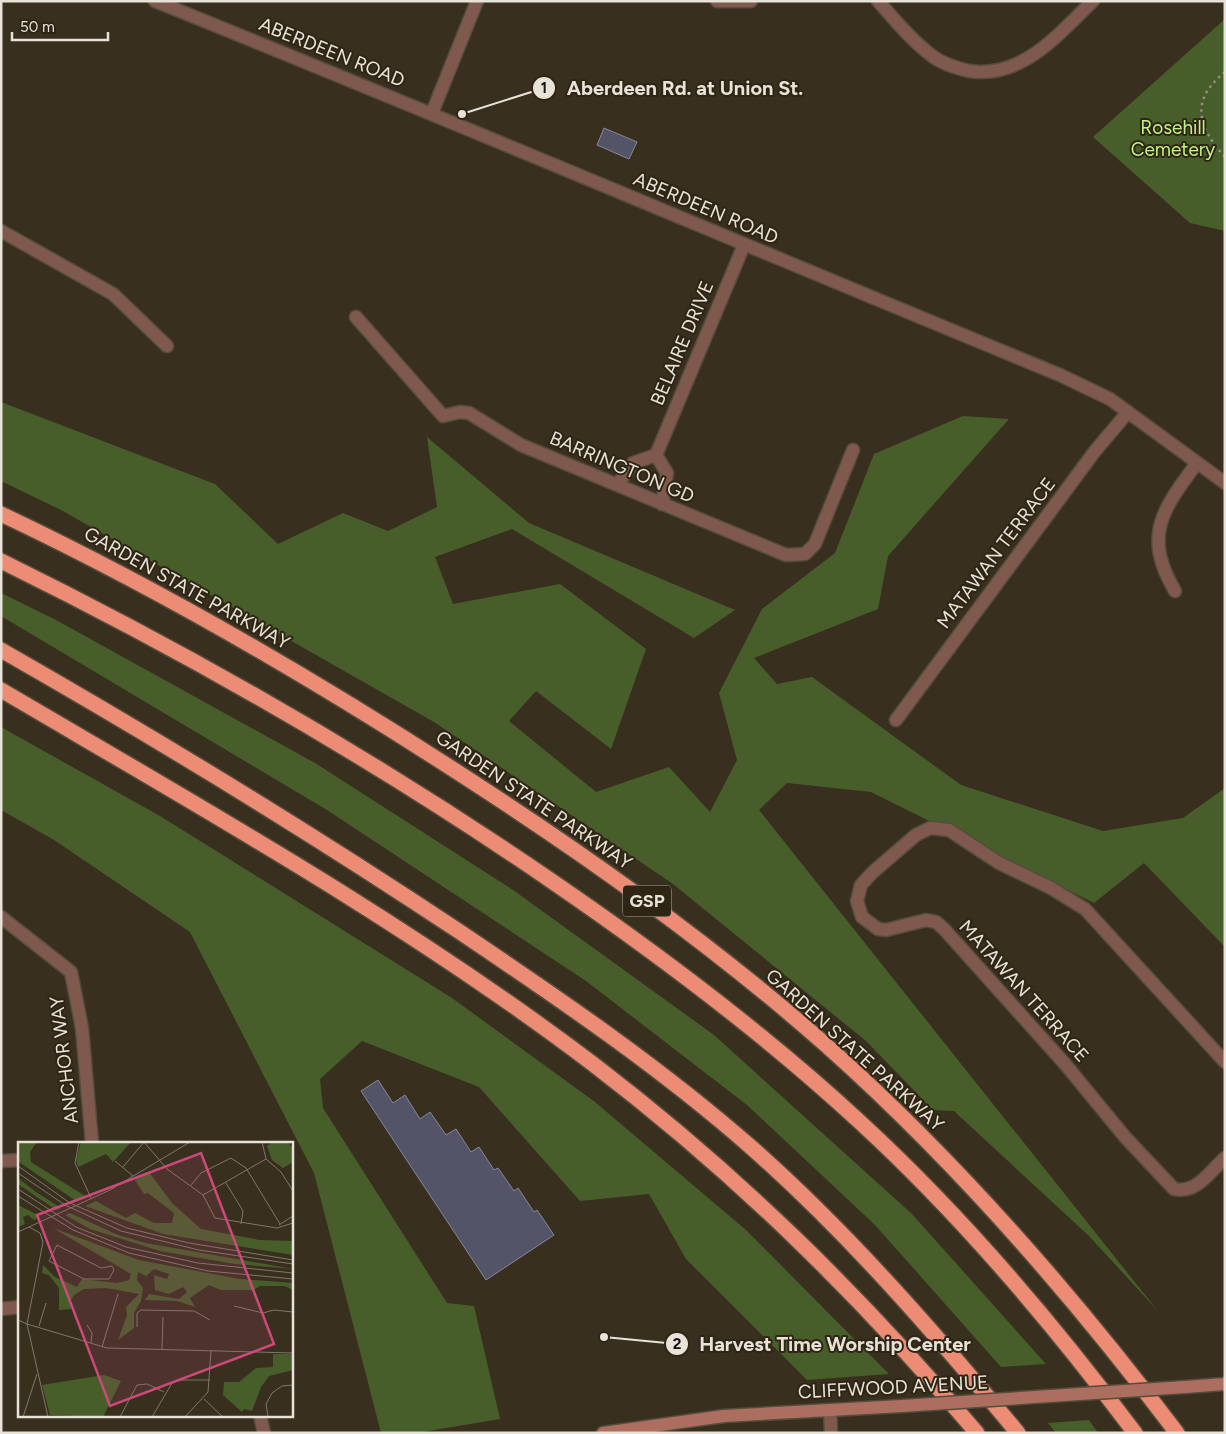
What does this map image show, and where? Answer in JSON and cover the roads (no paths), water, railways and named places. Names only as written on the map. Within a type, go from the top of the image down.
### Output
[{"type":"highway","name":"GARDEN STATE PARKWAY","points":[[1,514],[164,596],[338,696],[552,834],[720,957],[829,1048],[962,1177],[1056,1281],[1177,1433]]},
{"type":"highway","name":"GSP","points":[[1,561],[210,669],[364,760],[538,872],[646,947],[722,1004],[863,1125],[964,1226],[1057,1332],[1135,1433]]},
{"type":"highway","points":[[1,650],[205,770],[378,878],[527,977],[638,1055],[752,1148],[824,1214],[923,1320],[1018,1433]]},
{"type":"highway","points":[[1,690],[232,827],[400,931],[480,983],[593,1064],[704,1154],[810,1250],[903,1347],[977,1433]]},
{"type":"main road","name":"CLIFFWOOD AVENUE","points":[[603,1433],[713,1417],[1225,1384]]},
{"type":"street","name":"ABERDEEN ROAD","points":[[155,1],[432,113],[1099,392],[1225,482]]},
{"type":"street","points":[[432,113],[477,1]]},
{"type":"street","points":[[717,1],[751,1]]},
{"type":"street","points":[[878,1],[933,57],[958,69],[978,72],[1008,68],[1033,56],[1093,1]]},
{"type":"street","points":[[1,231],[113,294],[167,346]]},
{"type":"street","name":"BELAIRE DRIVE","points":[[656,455],[744,245]]},
{"type":"street","name":"BARRINGTON GD","points":[[356,317],[442,416],[460,412],[469,413],[521,445],[786,555],[799,556],[805,554],[815,544],[853,450]]},
{"type":"street","name":"MATAWAN TERRACE","points":[[896,720],[1066,490],[1128,412]]},
{"type":"street","points":[[617,485],[633,462],[656,455],[667,473],[662,504]]},
{"type":"street","points":[[1175,591],[1165,575],[1159,557],[1158,527],[1170,499],[1197,463]]},
{"type":"street","name":"MATAWAN TERRACE","points":[[1223,1162],[1194,1188],[1183,1191],[1174,1189],[1110,1120],[1065,1064],[944,928],[936,922],[926,920],[886,930],[870,925],[859,911],[857,901],[861,885],[916,835],[930,828],[949,830],[999,863],[1051,888],[1085,909],[1225,1062]]},
{"type":"street","name":"ANCHOR WAY","points":[[1,917],[71,972],[82,1028],[92,1142]]},
{"type":"street","points":[[1,1161],[18,1160]]},
{"type":"street","points":[[1,1309],[18,1307]]},
{"type":"street","points":[[830,1410],[831,1433]]},
{"type":"street","points":[[260,1416],[264,1433]]},
{"type":"place","name":"Aberdeen Rd. at Union St.","points":[[462,114]]},
{"type":"place","name":"Harvest Time Worship Center","points":[[604,1337]]},
{"type":"park label","name":"Rosehill Cemetery","points":[[1173,138]]}]
